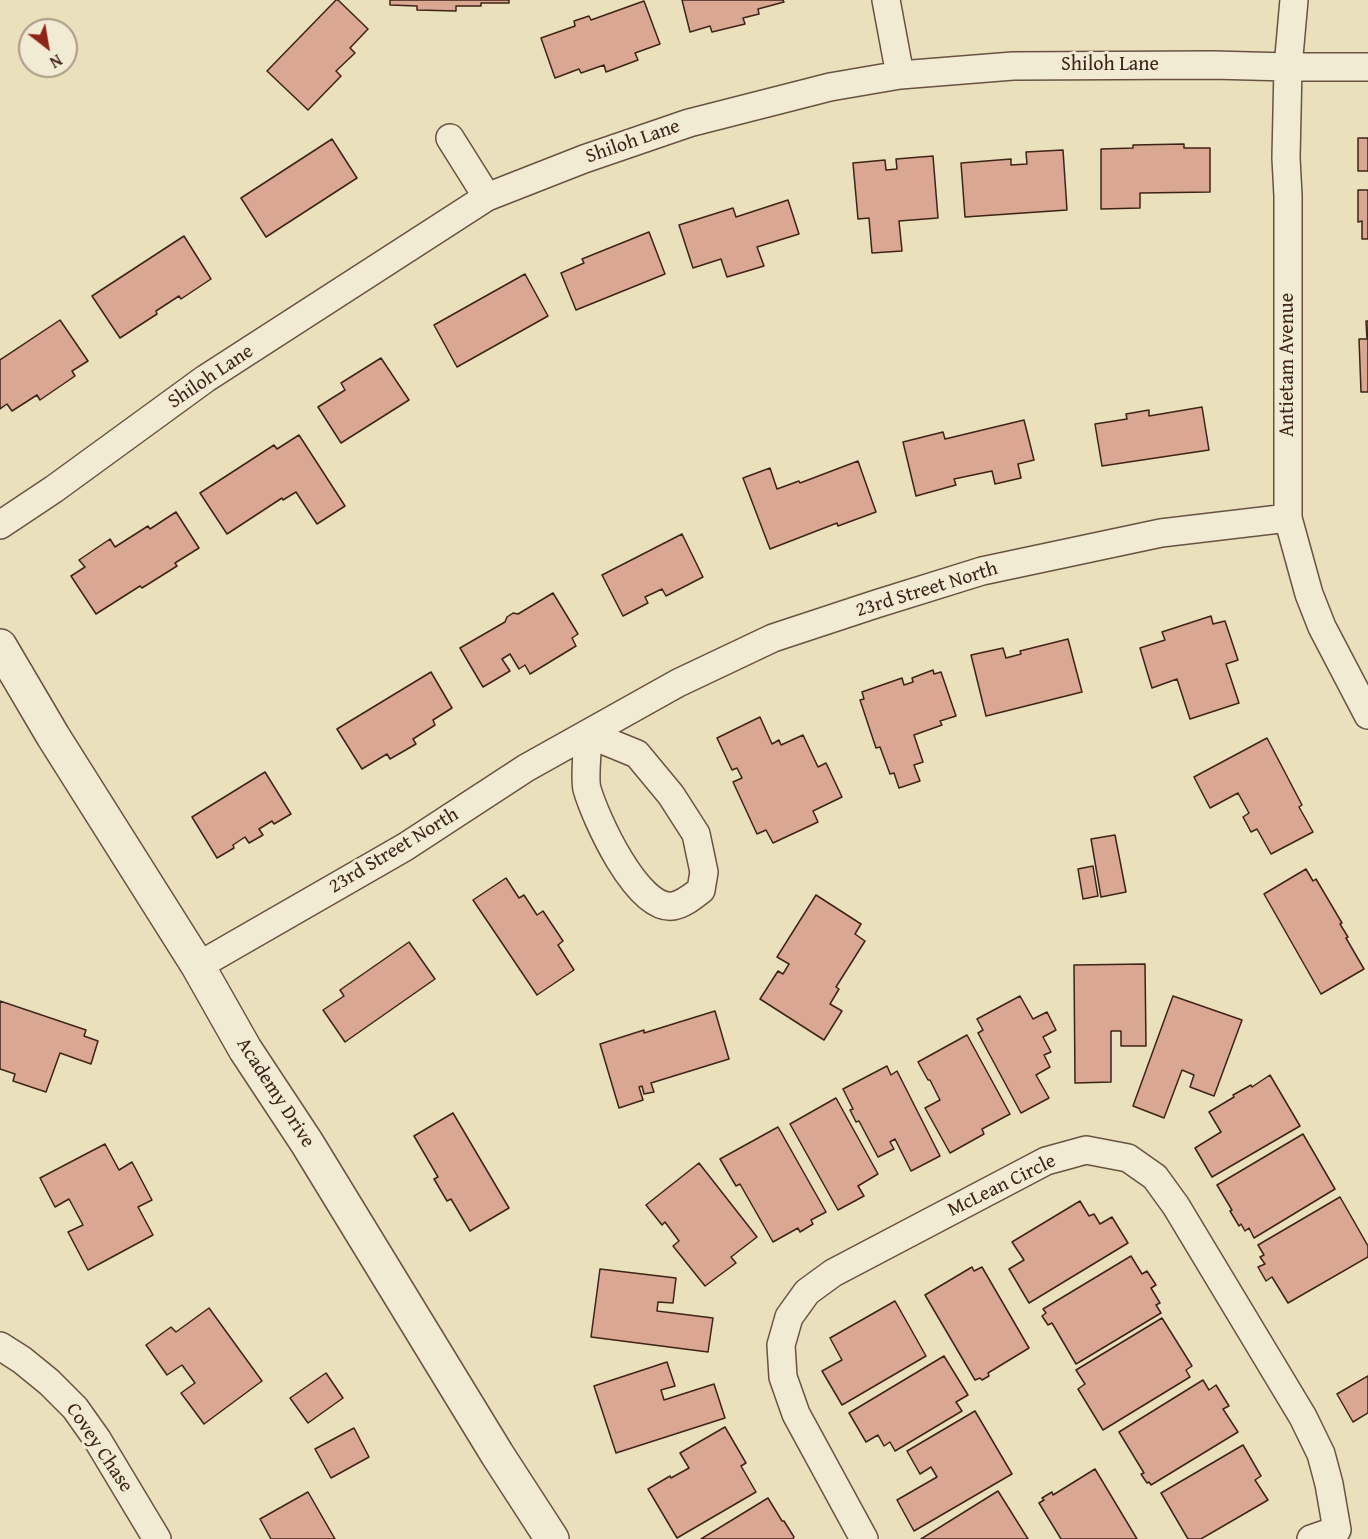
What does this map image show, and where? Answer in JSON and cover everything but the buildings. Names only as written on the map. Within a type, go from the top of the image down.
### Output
[{"type":"street","points":[[886,0],[900,75]]},
{"type":"street","name":"Antietam Avenue","points":[[1294,0],[1288,67],[1286,158],[1288,518],[1309,594],[1322,627],[1368,715]]},
{"type":"street","name":"Shiloh Lane","points":[[0,525],[54,489],[205,379],[487,196],[688,123],[830,87],[900,75],[1013,66],[1368,67]]},
{"type":"street","points":[[450,138],[487,196]]},
{"type":"street","name":"23rd Street North","points":[[198,966],[405,847],[526,768],[678,683],[773,638],[982,571],[1161,533],[1288,518]]},
{"type":"street","name":"Academy Drive","points":[[0,646],[53,736],[198,966],[245,1050],[308,1143],[497,1454],[552,1539]]},
{"type":"street","points":[[588,734],[637,754],[670,795],[696,834],[704,872],[701,890],[687,900],[672,906],[660,904],[630,877],[606,838],[586,786],[588,734]]},
{"type":"street","name":"McLean Circle","points":[[864,1539],[796,1414],[783,1377],[781,1345],[789,1317],[807,1292],[833,1273],[1046,1161],[1086,1150],[1128,1158],[1155,1177],[1176,1206],[1303,1417],[1321,1454],[1329,1484],[1337,1534],[1311,1539]]},
{"type":"street","name":"Covey Chase","points":[[0,1346],[49,1382],[75,1408],[97,1438],[157,1539]]}]
